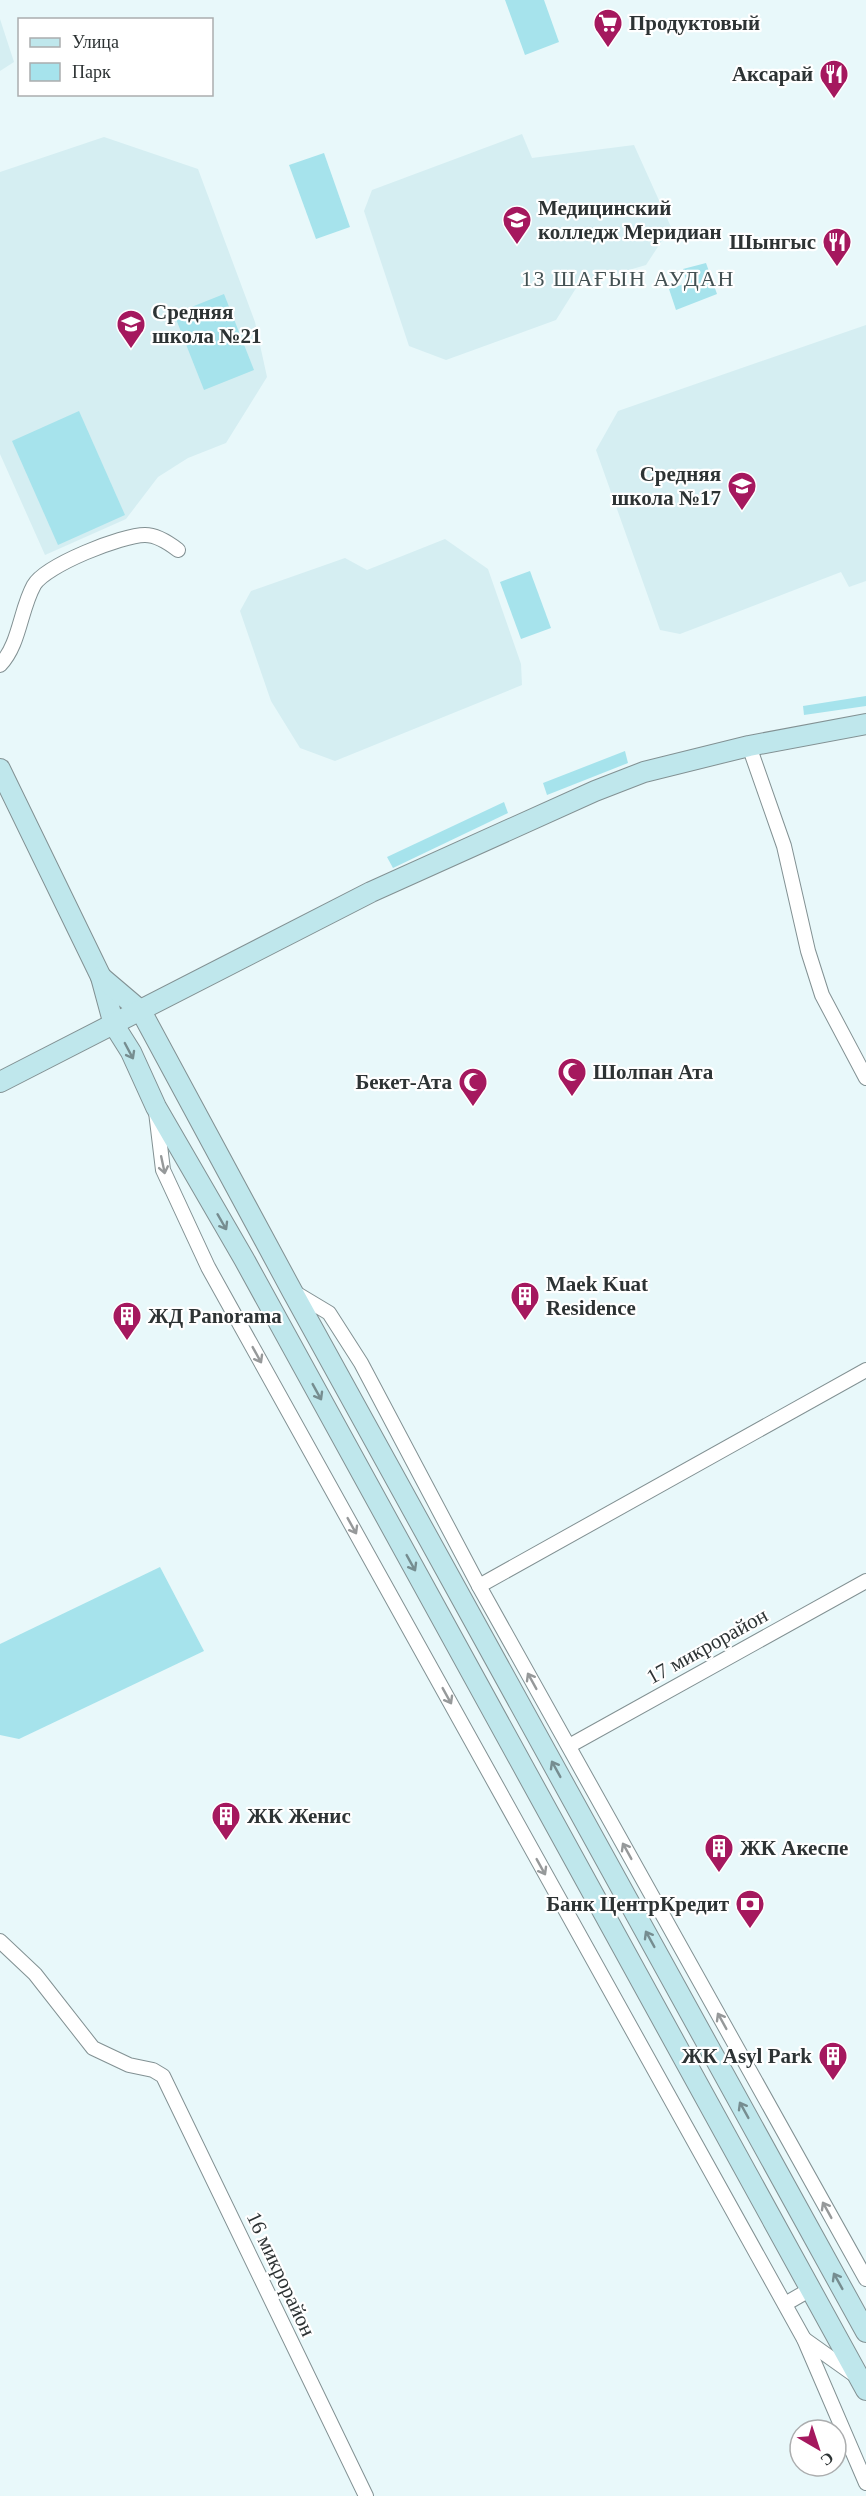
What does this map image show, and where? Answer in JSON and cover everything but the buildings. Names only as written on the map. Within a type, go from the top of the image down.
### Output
[{"type":"main road","points":[[0,1082],[371,892],[501,831],[644,772],[750,746],[866,724]]},
{"type":"main road","points":[[0,769],[101,977],[114,1025],[156,1107],[244,1259],[863,2384]]},
{"type":"main road","points":[[101,977],[141,1011],[292,1291],[866,2332]]},
{"type":"main road","points":[[568,1849],[592,1835]]},
{"type":"street","points":[[0,665],[12,648],[35,583],[48,573],[118,539],[148,535],[166,541],[178,550]]},
{"type":"street","points":[[750,746],[784,846],[807,951],[822,996],[866,1078]]},
{"type":"street","points":[[156,1107],[163,1170],[208,1267],[804,2339],[866,2483]]},
{"type":"street","points":[[292,1291],[328,1313],[356,1354],[432,1493],[479,1586],[862,2264],[866,2279]]},
{"type":"street","points":[[479,1586],[866,1370]]},
{"type":"street","name":"17 микрорайон","points":[[568,1746],[866,1581]]},
{"type":"street","name":"16 микрорайон","points":[[0,1941],[35,1974],[93,2048],[129,2065],[153,2070],[163,2076],[197,2141],[295,2354],[364,2492]]},
{"type":"street","points":[[785,2304],[811,2289]]},
{"type":"street","points":[[804,2339],[863,2384]]},
{"type":"shaded area","points":[[0,19],[14,62],[0,71]]},
{"type":"shaded area","name":"Медицинский колледж Меридиан","points":[[522,134],[532,158],[634,145],[671,227],[646,265],[578,285],[556,320],[446,360],[409,346],[364,211],[372,190]]},
{"type":"shaded area","name":"Средняя школа №21","points":[[104,137],[198,169],[255,322],[267,377],[226,443],[188,458],[158,477],[126,519],[45,555],[0,454],[0,172]]},
{"type":"shaded area","name":"Средняя школа №17","points":[[866,325],[866,581],[849,587],[841,572],[680,634],[660,630],[596,450],[618,411]]},
{"type":"shaded area","points":[[445,539],[488,569],[521,664],[522,685],[335,761],[300,748],[271,701],[240,611],[251,591],[345,558],[367,570]]},
{"type":"green space","points":[[505,0],[544,0],[559,42],[525,55]]},
{"type":"green space","points":[[324,153],[350,227],[316,239],[289,165]]},
{"type":"green space","points":[[706,263],[717,294],[676,310],[669,289],[687,283],[683,269]]},
{"type":"green space","points":[[224,294],[254,370],[204,390],[174,314]]},
{"type":"green space","points":[[79,411],[125,515],[58,545],[12,441]]},
{"type":"green space","points":[[530,571],[551,628],[521,639],[500,582]]},
{"type":"green space","points":[[866,696],[866,706],[804,715],[803,706]]},
{"type":"green space","points":[[625,751],[628,763],[547,795],[543,783]]},
{"type":"green space","points":[[504,802],[508,813],[393,868],[387,857]]},
{"type":"green space","points":[[160,1567],[204,1651],[19,1739],[0,1735],[0,1644]]},
{"type":"place","name":"Продуктовый","points":[[608,48]]},
{"type":"place","name":"Аксарай","points":[[834,100]]},
{"type":"place","name":"Медицинский колледж Меридиан","points":[[517,246]]},
{"type":"place","name":"Шынгыс","points":[[837,268]]},
{"type":"place","name":"Средняя школа №21","points":[[131,350]]},
{"type":"place","name":"Средняя школа №17","points":[[742,512]]},
{"type":"place","name":"Шолпан Ата","points":[[572,1098]]},
{"type":"place","name":"Бекет-Ата","points":[[473,1108]]},
{"type":"place","name":"Maek Kuat Residence","points":[[525,1322]]},
{"type":"place","name":"ЖД Panorama","points":[[127,1342]]},
{"type":"place","name":"ЖК Женис","points":[[226,1842]]},
{"type":"place","name":"ЖК Акеспе","points":[[719,1874]]},
{"type":"place","name":"Банк ЦентрКредит","points":[[750,1930]]},
{"type":"place","name":"ЖК Asyl Park","points":[[833,2082]]},
{"type":"district","name":"13 ШАҒЫН АУДАН","points":[[628,278]]}]
